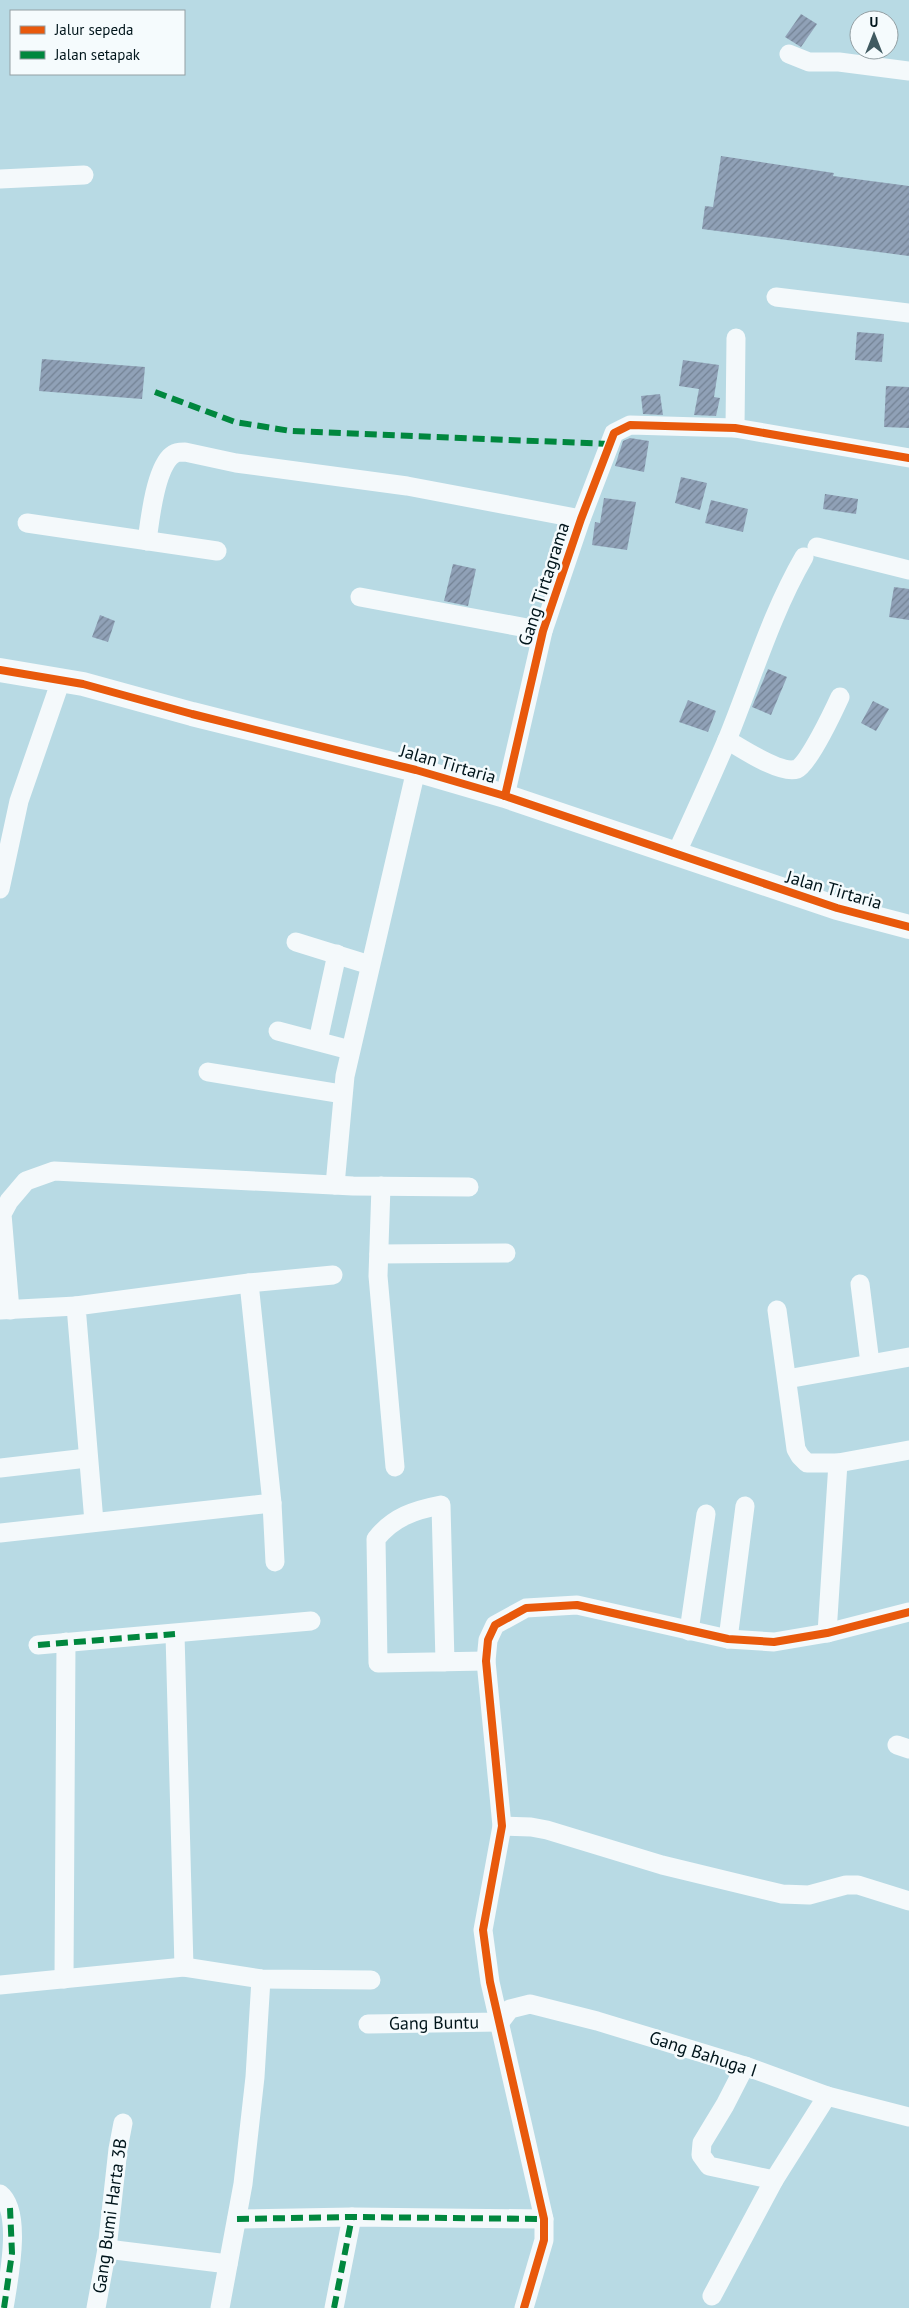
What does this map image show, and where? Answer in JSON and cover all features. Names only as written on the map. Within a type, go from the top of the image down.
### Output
[{"type":"street","points":[[789,54],[809,62],[839,62],[909,71]]},
{"type":"street","points":[[0,179],[84,175]]},
{"type":"street","points":[[776,297],[909,313]]},
{"type":"street","points":[[736,338],[735,428],[909,458]]},
{"type":"street","name":"Gang Tirtagrama","points":[[505,796],[543,631],[581,519],[614,432],[630,425],[735,428]]},
{"type":"street","points":[[147,541],[153,499],[164,468],[170,458],[177,452],[236,463],[407,486],[581,519]]},
{"type":"street","points":[[27,523],[217,551]]},
{"type":"street","points":[[677,852],[727,740],[763,646],[793,577],[811,552],[909,570]]},
{"type":"street","points":[[360,597],[543,631]]},
{"type":"street","name":"Jalan Tirtaria","points":[[0,670],[83,684],[192,714],[416,770],[505,796],[677,852],[756,882],[909,927]]},
{"type":"street","points":[[0,889],[19,801],[61,680]]},
{"type":"street","points":[[727,740],[770,764],[789,770],[797,769],[807,760],[840,697]]},
{"type":"street","points":[[335,1185],[342,1094],[350,1050],[416,770]]},
{"type":"street","points":[[296,942],[370,964]]},
{"type":"street","points":[[318,1041],[337,954]]},
{"type":"street","points":[[278,1031],[350,1050]]},
{"type":"street","points":[[208,1072],[342,1094]]},
{"type":"street","points":[[333,1275],[249,1282],[76,1306],[5,1310],[2,1214],[9,1201],[26,1180],[54,1171],[335,1185],[469,1187]]},
{"type":"street","points":[[382,1186],[378,1276],[395,1467]]},
{"type":"street","points":[[379,1254],[506,1253]]},
{"type":"street","points":[[249,1282],[272,1503],[275,1562]]},
{"type":"street","points":[[860,1284],[870,1363]]},
{"type":"street","points":[[76,1306],[87,1458],[94,1522]]},
{"type":"street","points":[[777,1310],[796,1449],[800,1456],[807,1462],[838,1462],[909,1450]]},
{"type":"street","points":[[787,1379],[909,1356]]},
{"type":"street","points":[[0,1468],[87,1458]]},
{"type":"street","points":[[826,1633],[838,1462]]},
{"type":"street","points":[[0,1533],[272,1503]]},
{"type":"street","points":[[445,1662],[441,1505],[403,1515],[383,1530],[376,1539],[378,1663],[445,1662],[486,1661]]},
{"type":"street","points":[[728,1639],[746,1506]]},
{"type":"street","points":[[689,1631],[706,1514]]},
{"type":"street","points":[[524,2308],[544,2240],[544,2219],[490,1982],[483,1930],[502,1826],[486,1661],[488,1640],[496,1625],[526,1608],[577,1605],[728,1639],[774,1642],[826,1633],[909,1612]]},
{"type":"street","points":[[38,1645],[311,1621]]},
{"type":"street","points":[[175,1634],[184,1967]]},
{"type":"street","points":[[64,1979],[66,1642]]},
{"type":"street","points":[[502,1826],[531,1827],[547,1830],[662,1865],[782,1894],[809,1894],[846,1885],[858,1885],[909,1901]]},
{"type":"street","points":[[0,1985],[184,1967],[261,1979],[371,1980]]},
{"type":"street","points":[[220,2308],[243,2184],[254,2077],[261,1979]]},
{"type":"street","name":"Gang Bahuga I","points":[[500,2022],[510,2010],[530,2004],[597,2021],[745,2066],[827,2096],[909,2117]]},
{"type":"street","name":"Gang Buntu","points":[[368,2024],[500,2022]]},
{"type":"street","points":[[745,2066],[725,2105],[702,2143],[701,2155],[709,2166],[774,2180]]},
{"type":"street","points":[[712,2296],[774,2180],[827,2096]]},
{"type":"street","name":"Gang Bumi Harta 3B","points":[[96,2308],[107,2249],[118,2149],[123,2123]]},
{"type":"street","points":[[0,2194],[10,2208],[12,2253],[4,2308]]},
{"type":"street","points":[[237,2219],[352,2217],[544,2219]]},
{"type":"street","points":[[334,2308],[352,2217]]},
{"type":"street","points":[[107,2249],[228,2264]]},
{"type":"building","points":[[801,14],[817,24],[801,47],[785,37]]},
{"type":"building","points":[[721,156],[834,173],[833,176],[909,186],[909,256],[702,229],[705,206],[713,207]]},
{"type":"building","points":[[857,332],[884,334],[882,362],[855,360]]},
{"type":"building","points":[[42,359],[145,367],[142,399],[39,391]]},
{"type":"building","points":[[683,360],[719,365],[714,397],[720,398],[716,416],[694,415],[699,389],[679,386]]},
{"type":"building","points":[[886,386],[909,387],[909,428],[884,427]]},
{"type":"building","points":[[660,394],[663,415],[643,414],[641,396]]},
{"type":"building","points":[[630,438],[649,441],[644,472],[615,466],[623,441]]},
{"type":"building","points":[[681,477],[707,483],[700,510],[675,503]]},
{"type":"building","points":[[825,494],[858,499],[856,514],[823,509]]},
{"type":"building","points":[[604,498],[636,502],[627,550],[592,545],[595,522],[600,523]]},
{"type":"building","points":[[711,500],[748,509],[743,532],[705,523]]},
{"type":"building","points":[[453,564],[476,569],[468,606],[444,601]]},
{"type":"building","points":[[894,587],[909,589],[909,620],[889,617]]},
{"type":"building","points":[[100,615],[115,621],[108,642],[92,637]]},
{"type":"building","points":[[768,669],[787,677],[771,715],[752,707]]},
{"type":"building","points":[[688,700],[716,711],[708,732],[679,722]]},
{"type":"building","points":[[873,701],[889,709],[876,731],[861,723]]},
{"type":"marked path","points":[[155,392],[235,422],[291,431],[609,444]]},
{"type":"marked path","points":[[38,1645],[175,1634]]},
{"type":"marked path","points":[[4,2308],[12,2253],[10,2208]]},
{"type":"marked path","points":[[237,2219],[352,2217],[544,2219]]},
{"type":"marked path","points":[[334,2308],[352,2217]]},
{"type":"cycle path","points":[[505,796],[543,631],[581,519],[614,433],[630,425],[735,428],[909,458]]},
{"type":"cycle path","points":[[0,670],[83,684],[192,714],[416,770],[505,796],[837,908],[909,927]]},
{"type":"cycle path","points":[[524,2308],[544,2240],[544,2219],[490,1982],[483,1930],[502,1826],[486,1661],[488,1640],[495,1625],[526,1608],[577,1605],[728,1639],[774,1642],[827,1633],[909,1612]]}]
